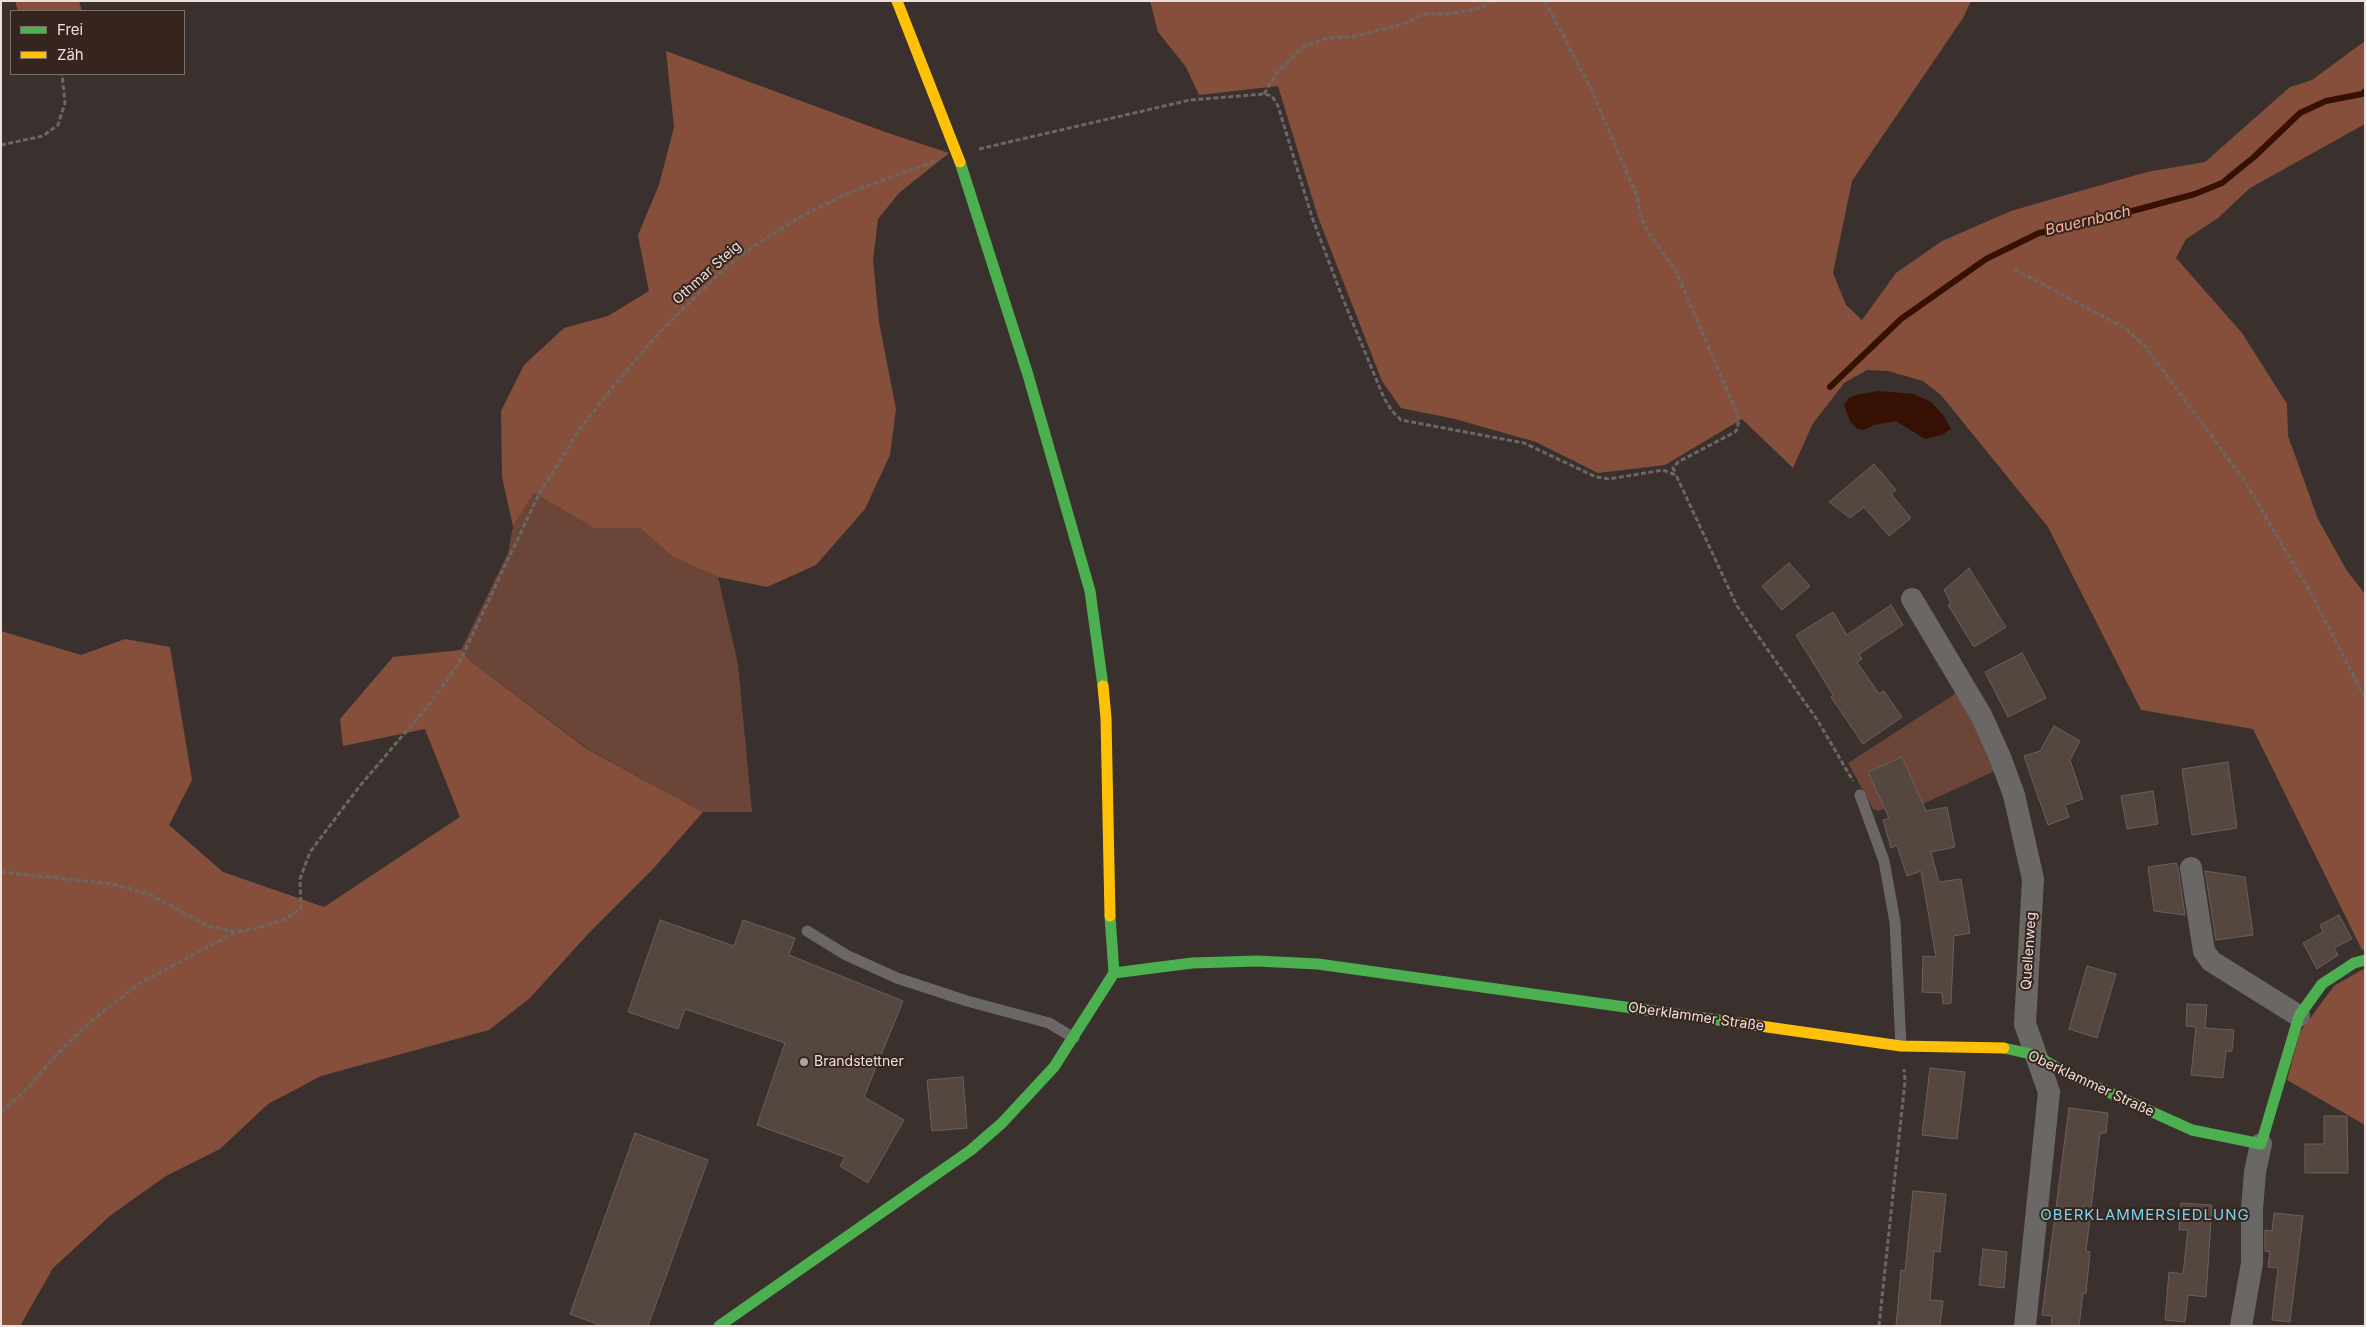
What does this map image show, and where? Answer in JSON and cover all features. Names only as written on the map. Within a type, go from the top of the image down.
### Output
[{"type":"street","points":[[719,1326],[971,1150],[1054,1067],[1114,973],[1111,944],[1106,718],[1100,656],[1090,591],[1028,375],[957,154],[897,1]]},
{"type":"street","name":"Quellenweg","points":[[1912,599],[1981,715],[2000,757],[2017,803],[2033,879],[2025,1024],[2049,1092],[2025,1326]]},
{"type":"street","points":[[2191,868],[2204,951],[2212,961],[2299,1016]]},
{"type":"street","points":[[2241,1326],[2252,1263],[2252,1210],[2255,1172],[2261,1144],[2299,1016],[2322,984],[2354,963],[2365,960]]},
{"type":"street","name":"Oberklammer Straße","points":[[1114,973],[1192,963],[1257,961],[1318,964],[1901,1046],[2009,1048],[2035,1055],[2066,1072],[2192,1130],[2261,1144]]},
{"type":"lane","points":[[1860,795],[1884,861],[1895,922],[1901,1046]]},
{"type":"lane","points":[[807,931],[846,955],[896,978],[967,1001],[1050,1023],[1074,1038]]},
{"type":"path","points":[[1490,1],[1481,8],[1449,14],[1424,14],[1403,24],[1353,37],[1328,38],[1304,47],[1278,71],[1264,94],[1272,96],[1278,106],[1312,217],[1343,299],[1384,398],[1401,420],[1524,443],[1596,476],[1609,479],[1663,470],[1676,475]]},
{"type":"path","points":[[1545,1],[1591,89],[1637,196],[1641,218],[1648,232],[1676,271],[1738,416],[1738,428],[1735,432],[1678,462],[1673,468],[1737,606],[1818,721],[1860,795]]},
{"type":"path","points":[[1,145],[43,136],[58,125],[65,103],[62,75]]},
{"type":"path","name":"Othmar Steig","points":[[235,932],[254,929],[283,920],[302,909],[300,879],[310,852],[354,793],[432,701],[460,661],[539,494],[580,430],[622,376],[660,332],[718,275],[745,252],[800,217],[846,194],[909,169],[957,154],[1190,100],[1264,94]]},
{"type":"path","points":[[2014,269],[2125,328],[2144,346],[2246,482],[2315,601],[2365,698]]},
{"type":"path","points":[[1,872],[113,884],[149,894],[208,926],[235,932]]},
{"type":"path","points":[[1,1112],[29,1087],[57,1054],[90,1022],[140,983],[235,932]]},
{"type":"path","points":[[1879,1326],[1905,1081],[1901,1046]]},
{"type":"shaded area","points":[[15,1],[79,1],[82,10],[18,10]]},
{"type":"shaded area","points":[[1150,1],[1971,1],[1963,18],[1852,181],[1833,273],[1846,305],[1862,320],[1896,273],[1942,241],[2011,211],[2147,172],[2205,162],[2290,87],[2312,80],[2365,41],[2365,124],[2250,188],[2218,218],[2186,239],[2176,258],[2242,333],[2287,404],[2288,436],[2318,519],[2347,571],[2365,594],[2365,950],[2362,950],[2253,729],[2141,710],[2048,527],[1941,395],[1923,381],[1888,371],[1867,370],[1844,383],[1812,425],[1793,468],[1742,419],[1665,465],[1598,473],[1536,442],[1455,419],[1401,408],[1382,381],[1318,217],[1278,86],[1199,95],[1186,67],[1158,32]]},
{"type":"shaded area","points":[[666,51],[885,132],[949,153],[899,193],[878,219],[873,260],[879,322],[896,409],[890,455],[865,509],[816,565],[767,587],[718,577],[673,557],[640,528],[594,528],[534,493],[513,526],[502,477],[501,411],[524,365],[564,328],[608,316],[649,291],[638,235],[659,185],[674,127]]},
{"type":"shaded area","points":[[1878,391],[1914,394],[1931,402],[1944,416],[1951,429],[1942,435],[1925,439],[1896,421],[1874,425],[1863,430],[1857,429],[1850,421],[1844,405],[1849,398],[1856,395]]},
{"type":"shaded area","points":[[534,493],[594,528],[640,528],[673,557],[718,577],[738,664],[752,812],[703,812],[588,749],[470,661],[461,650],[508,553],[513,526]]},
{"type":"shaded area","points":[[1,631],[81,655],[125,639],[170,647],[192,780],[169,825],[223,872],[324,907],[460,817],[425,729],[343,746],[340,719],[393,657],[461,650],[470,661],[587,749],[703,812],[652,870],[588,934],[530,998],[489,1030],[321,1076],[268,1104],[220,1149],[166,1176],[111,1215],[53,1268],[20,1326],[1,1326]]},
{"type":"shaded area","points":[[1958,692],[1997,770],[1903,813],[1891,806],[1878,811],[1873,809],[1848,763]]},
{"type":"shaded area","points":[[2365,968],[2365,1125],[2287,1080],[2300,1032],[2334,986]]},
{"type":"building","points":[[1874,464],[1896,490],[1891,494],[1911,518],[1889,536],[1864,507],[1850,518],[1829,502]]},
{"type":"building","points":[[1789,563],[1810,586],[1782,610],[1762,586]]},
{"type":"building","points":[[1969,568],[2006,627],[1974,647],[1948,605],[1951,603],[1944,590]]},
{"type":"building","points":[[1891,605],[1903,625],[1859,654],[1862,659],[1857,662],[1879,694],[1884,691],[1902,717],[1863,744],[1831,697],[1833,695],[1796,635],[1833,612],[1847,635]]},
{"type":"building","points":[[2022,653],[2046,698],[2008,717],[1985,672]]},
{"type":"building","points":[[2054,726],[2080,741],[2070,760],[2083,799],[2065,805],[2069,817],[2048,825],[2024,756],[2040,751]]},
{"type":"building","points":[[1902,757],[1926,811],[1947,807],[1955,847],[1931,852],[1939,882],[1961,879],[1970,933],[1954,936],[1951,1003],[1943,1004],[1942,993],[1922,992],[1923,956],[1936,957],[1921,871],[1907,876],[1897,845],[1891,848],[1883,820],[1889,818],[1868,772]]},
{"type":"building","points":[[2228,762],[2237,828],[2192,835],[2182,769]]},
{"type":"building","points":[[2153,791],[2158,824],[2127,829],[2121,796]]},
{"type":"building","points":[[2176,863],[2185,915],[2154,911],[2148,867]]},
{"type":"building","points":[[2205,871],[2245,877],[2253,935],[2216,940]]},
{"type":"building","points":[[2339,915],[2352,939],[2334,948],[2338,955],[2317,969],[2303,943],[2323,932],[2320,925]]},
{"type":"building","points":[[660,920],[734,946],[743,920],[795,938],[789,955],[903,1001],[864,1097],[904,1120],[868,1183],[840,1166],[845,1157],[757,1125],[785,1043],[685,1009],[678,1029],[628,1012]]},
{"type":"building","points":[[2087,966],[2116,974],[2097,1038],[2069,1029]]},
{"type":"building","points":[[2187,1004],[2207,1005],[2205,1028],[2234,1030],[2232,1051],[2226,1051],[2223,1078],[2191,1075],[2196,1027],[2186,1026]]},
{"type":"building","points":[[1930,1068],[1965,1072],[1957,1139],[1922,1135]]},
{"type":"building","points":[[963,1077],[967,1128],[932,1131],[927,1080]]},
{"type":"building","points":[[2069,1108],[2108,1113],[2106,1133],[2100,1133],[2086,1251],[2090,1252],[2086,1293],[2083,1293],[2079,1326],[2051,1326],[2052,1316],[2042,1315]]},
{"type":"building","points":[[2324,1116],[2347,1116],[2348,1173],[2305,1173],[2305,1144],[2324,1144]]},
{"type":"building","points":[[635,1133],[708,1160],[648,1326],[602,1326],[570,1314]]},
{"type":"building","points":[[1913,1191],[1946,1194],[1940,1252],[1934,1251],[1930,1300],[1943,1301],[1940,1326],[1896,1326],[1901,1270],[1905,1271]]},
{"type":"building","points":[[2181,1203],[2212,1205],[2206,1297],[2188,1295],[2185,1322],[2165,1320],[2169,1272],[2183,1274],[2188,1230],[2179,1230]]},
{"type":"building","points":[[2274,1213],[2303,1216],[2290,1322],[2272,1320],[2278,1268],[2268,1267],[2270,1252],[2265,1251],[2265,1230],[2272,1231]]},
{"type":"building","points":[[1983,1249],[2007,1252],[2004,1288],[1979,1285]]},
{"type":"waterway","name":"Bauernbach","points":[[1830,387],[1901,319],[1986,259],[2039,233],[2073,227],[2195,194],[2222,183],[2254,157],[2300,113],[2326,101],[2362,94],[2365,91]]},
{"type":"traffic: fast","points":[[960,162],[1028,375],[1090,591],[1103,686]]},
{"type":"traffic: fast","points":[[719,1326],[971,1150],[1002,1123],[1054,1067],[1114,973],[1110,916]]},
{"type":"traffic: fast","points":[[2004,1048],[2035,1055],[2066,1073],[2192,1130],[2261,1144],[2299,1016],[2322,984],[2354,963],[2365,960]]},
{"type":"traffic: fast","points":[[1114,973],[1192,963],[1257,961],[1318,964],[1725,1021]]},
{"type":"traffic: slow","points":[[897,1],[960,162]]},
{"type":"traffic: slow","points":[[1103,686],[1106,718],[1110,916]]},
{"type":"traffic: slow","points":[[1725,1021],[1901,1046],[2004,1048]]},
{"type":"place","name":"Brandstettner","points":[[804,1062]]},
{"type":"district","name":"OBERKLAMMERSIEDLUNG","points":[[2145,1215]]}]
